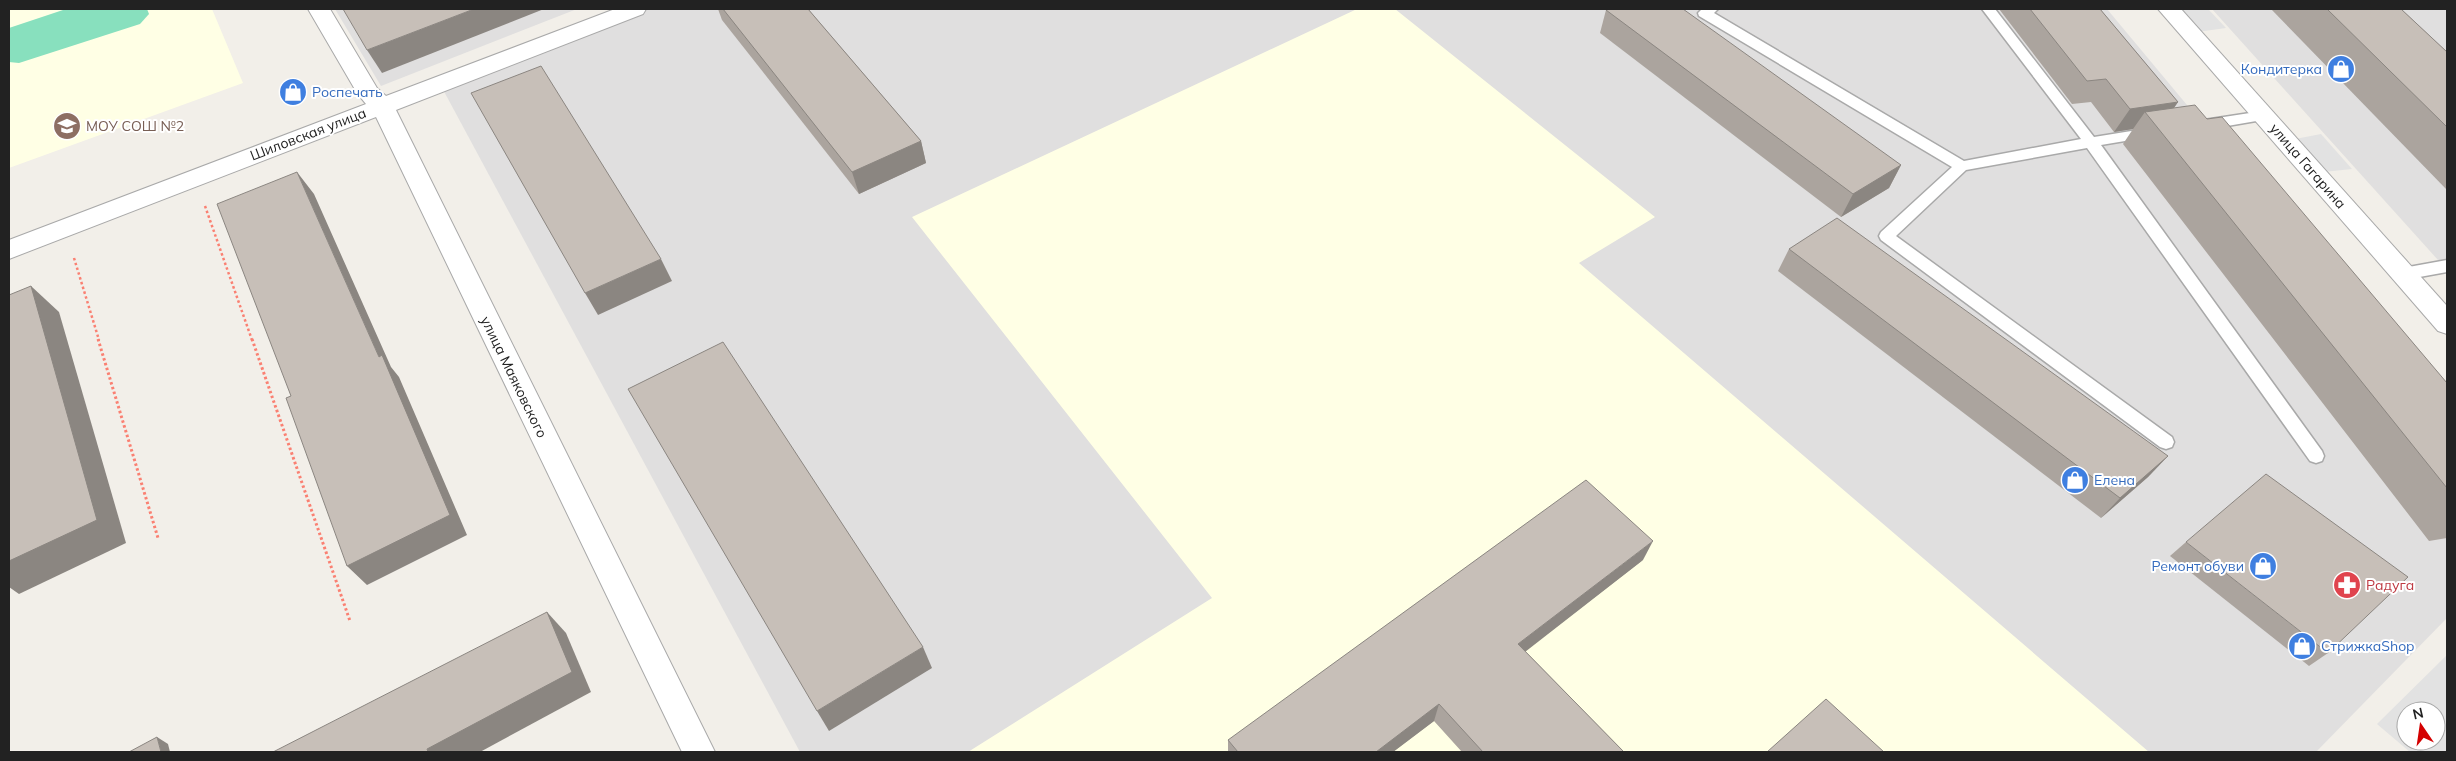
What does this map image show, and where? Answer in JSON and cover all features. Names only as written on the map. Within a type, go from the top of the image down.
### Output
[{"type":"street","name":"улица Маяковского","points":[[319,9],[369,92],[382,105],[574,501],[699,752]]},
{"type":"street","name":"Шиловская улица","points":[[9,250],[635,9]]},
{"type":"street","name":"улица Гагарина","points":[[2169,9],[2447,324]]},
{"type":"lane","points":[[1712,9],[1704,13],[1962,166]]},
{"type":"lane","points":[[1988,9],[2091,142],[2316,456]]},
{"type":"lane","points":[[2194,127],[2263,116]]},
{"type":"lane","points":[[2166,131],[2091,142],[1962,166],[1886,236],[2166,442]]},
{"type":"lane","points":[[2403,274],[2447,266]]},
{"type":"path","points":[[204,201],[350,621]]},
{"type":"path","points":[[72,253],[158,538]]},
{"type":"shaded area","name":"МОУ СОШ №2","points":[[9,9],[212,9],[243,83],[9,168]]},
{"type":"shaded area","points":[[335,9],[577,9],[381,86]]},
{"type":"shaded area","points":[[641,9],[2107,9],[2447,417],[2447,618],[2316,752],[800,752],[440,84]]},
{"type":"shaded area","points":[[1357,9],[1395,9],[1655,217],[1579,263],[2149,752],[968,752],[1212,598],[912,217]]},
{"type":"shaded area","points":[[2169,9],[2208,9],[2226,28],[2190,33]]},
{"type":"shaded area","points":[[2212,9],[2447,9],[2447,270]]},
{"type":"shaded area","points":[[2321,134],[2352,169],[2314,173],[2285,141]]},
{"type":"shaded area","points":[[2447,655],[2447,752],[2409,751],[2446,751],[2446,701],[2400,701]]},
{"type":"shaded area","points":[[2396,705],[2396,740],[2377,724]]},
{"type":"green space","points":[[66,9],[147,9],[149,14],[140,24],[19,63],[9,62],[9,28]]},
{"type":"building","points":[[343,9],[474,9],[367,50]]},
{"type":"building","points":[[723,9],[808,9],[921,141],[852,172]]},
{"type":"building","points":[[1683,9],[1901,165],[1853,194],[1606,10]]},
{"type":"building","points":[[2030,9],[2100,9],[2178,102],[2130,109],[2106,79],[2087,81]]},
{"type":"building","points":[[2327,9],[2401,9],[2447,52],[2447,127]]},
{"type":"building","points":[[541,66],[661,259],[585,293],[471,93]]},
{"type":"building","points":[[2195,105],[2207,119],[2222,117],[2447,383],[2447,488],[2145,112]]},
{"type":"building","points":[[297,172],[379,357],[382,355],[450,515],[347,566],[286,398],[291,396],[217,204]]},
{"type":"building","points":[[1837,218],[2168,456],[2120,498],[1789,249]]},
{"type":"building","points":[[31,286],[97,520],[9,561],[9,295]]},
{"type":"building","points":[[723,342],[923,647],[817,711],[628,389]]},
{"type":"building","points":[[2266,474],[2408,577],[2328,653],[2186,542]]},
{"type":"building","points":[[1586,480],[1653,541],[1518,644],[1624,752],[1483,752],[1439,704],[1376,752],[1238,752],[1228,740]]},
{"type":"building","points":[[547,612],[572,672],[427,749],[428,752],[273,752]]},
{"type":"building","points":[[1826,699],[1884,752],[1767,752]]},
{"type":"building","points":[[157,737],[161,752],[129,752]]},
{"type":"place","name":"Кондитерка","points":[[2341,69]]},
{"type":"place","name":"Роспечать","points":[[293,92]]},
{"type":"place","name":"МОУ СОШ №2","points":[[67,126]]},
{"type":"place","name":"Елена","points":[[2075,480]]},
{"type":"place","name":"Ремонт обуви","points":[[2263,566]]},
{"type":"place","name":"Радуга","points":[[2347,585]]},
{"type":"place","name":"СтрижкаShop","points":[[2302,646]]}]
